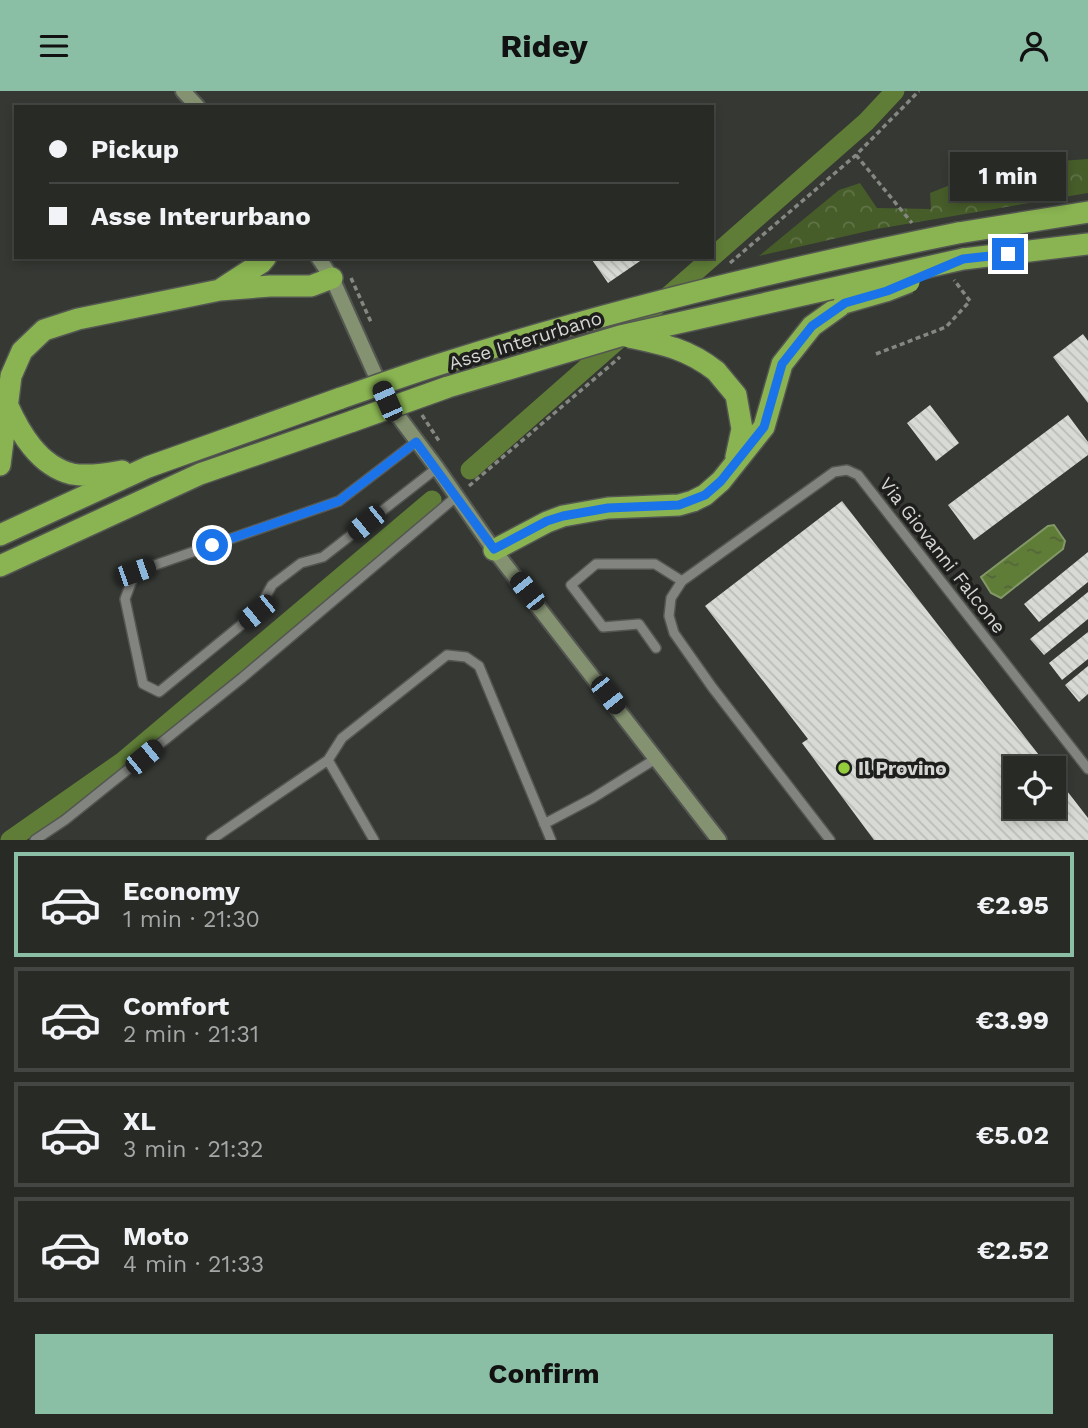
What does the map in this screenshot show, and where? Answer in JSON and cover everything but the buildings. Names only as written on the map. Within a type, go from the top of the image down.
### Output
[{"type":"highway","name":"Asse Interurbano","points":[[0,535],[148,467],[446,362],[751,278],[958,233],[1088,212]]},
{"type":"highway","name":"Asse Interurbano","points":[[0,566],[200,474],[448,387],[620,336],[963,259],[1088,244]]},
{"type":"highway","points":[[220,290],[264,259]]},
{"type":"highway","points":[[494,549],[547,521],[563,516],[608,508],[668,506],[693,501],[705,495],[721,481],[764,427],[782,364],[812,326],[845,303],[887,291],[963,259]]},
{"type":"highway","points":[[0,465],[11,376],[22,351],[44,330],[79,319],[220,290],[312,286],[332,278]]},
{"type":"highway","points":[[620,336],[666,344],[701,359],[716,371],[736,395],[741,429],[734,463]]},
{"type":"highway","points":[[7,404],[16,425],[29,443],[41,456],[61,470],[82,475],[102,475],[148,467]]},
{"type":"street","points":[[183,91],[196,105]]},
{"type":"street","points":[[319,259],[332,278],[387,401],[494,549],[719,840]]},
{"type":"lane","points":[[416,442],[339,501],[135,572],[125,599],[143,684],[159,692],[257,612],[272,585],[301,563],[323,557],[437,468]]},
{"type":"lane","name":"Via Giovanni Falcone","points":[[682,581],[834,472],[847,470],[858,475],[1088,769]]},
{"type":"lane","points":[[35,840],[65,820],[242,678],[457,496]]},
{"type":"lane","points":[[656,648],[639,624],[603,627],[571,585],[596,563],[655,563],[682,581],[671,598],[669,616],[674,633],[827,837],[816,840]]},
{"type":"lane","points":[[211,840],[328,760],[342,738],[447,655],[466,657],[479,666],[551,840]]},
{"type":"lane","points":[[544,824],[593,798],[656,758]]},
{"type":"lane","points":[[328,760],[374,840]]},
{"type":"green space","points":[[1088,159],[1088,193],[877,229],[759,256],[839,190],[860,183],[877,208],[931,209],[930,193],[955,183],[1060,161]]},
{"type":"water","points":[[1054,525],[1065,541],[1063,549],[1001,598],[991,593],[981,577],[1048,526]]},
{"type":"waterway","points":[[714,256],[866,122],[895,91]]},
{"type":"waterway","points":[[470,470],[710,259]]},
{"type":"waterway","points":[[10,840],[123,761],[432,500]]},
{"type":"place","name":"Il Provino","points":[[844,768]]},
{"type":"route","points":[[212,545],[339,501],[416,442],[494,549],[547,521],[563,516],[608,508],[668,506],[693,501],[721,481],[764,427],[782,364],[812,326],[845,303],[887,291],[963,259],[1008,254]]}]
